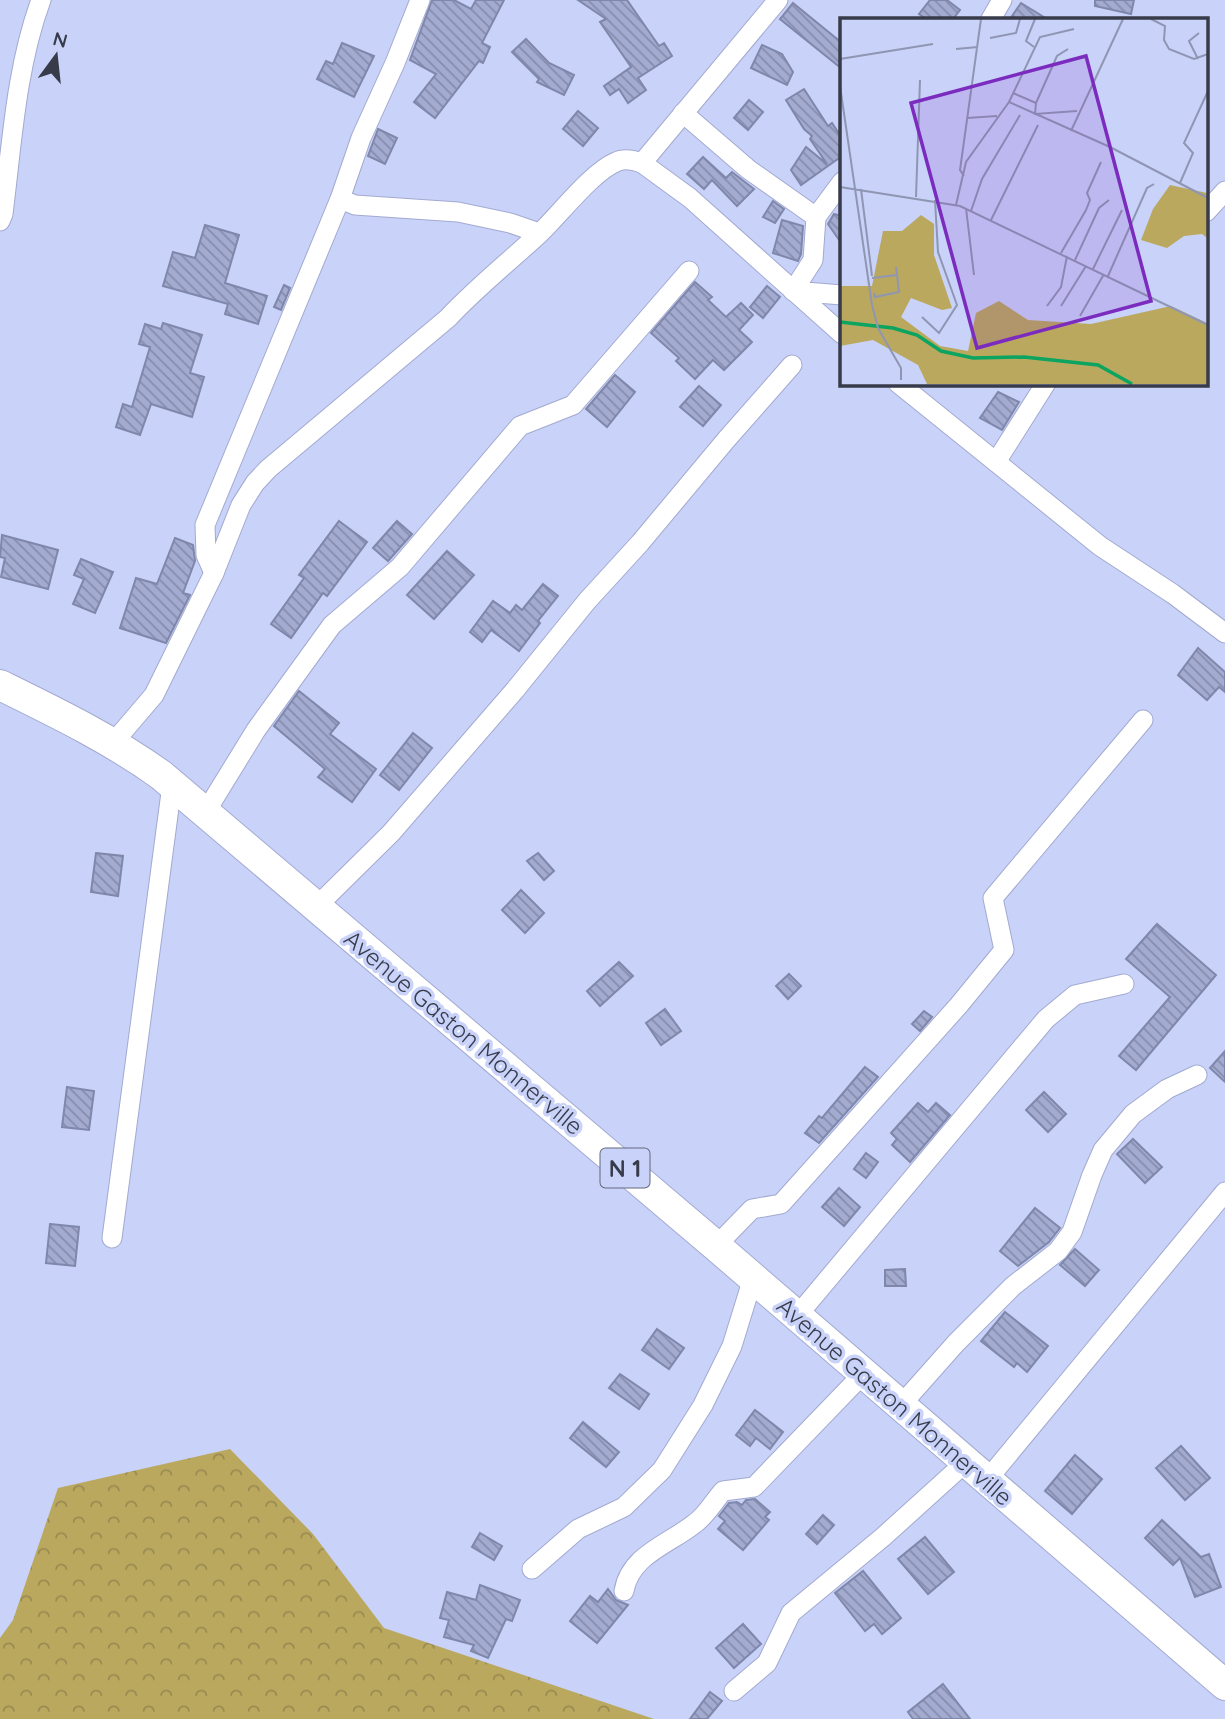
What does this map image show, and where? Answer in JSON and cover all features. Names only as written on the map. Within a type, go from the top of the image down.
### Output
[{"type":"main road","name":"Avenue Gaston Monnerville","points":[[0,685],[113,743],[172,785],[716,1246],[1225,1685]]},
{"type":"street","points":[[0,221],[21,77],[31,27],[41,0]]},
{"type":"street","points":[[214,573],[206,555],[205,525],[340,199],[361,138],[420,0]]},
{"type":"street","points":[[642,163],[778,0]]},
{"type":"street","points":[[991,18],[1002,0]]},
{"type":"street","points":[[683,113],[748,169],[816,216]]},
{"type":"street","points":[[113,743],[154,695],[214,573],[241,506],[255,483],[268,469],[438,326],[471,293],[540,233],[603,170],[618,160],[642,163],[690,198],[840,332]]},
{"type":"street","points":[[793,291],[813,260],[816,216],[840,185]]},
{"type":"street","points":[[1208,210],[1225,191]]},
{"type":"street","points":[[340,199],[355,205],[483,216],[540,233]]},
{"type":"street","points":[[205,813],[256,730],[332,625],[400,567],[520,426],[573,405],[689,271]]},
{"type":"street","points":[[793,291],[840,295]]},
{"type":"street","points":[[316,908],[391,833],[516,690],[587,601],[792,365]]},
{"type":"street","points":[[900,385],[1100,546],[1173,594],[1225,633]]},
{"type":"street","points":[[996,462],[1045,385]]},
{"type":"street","points":[[716,1246],[752,1209],[781,1204],[959,1005],[1004,950],[993,898],[1143,720]]},
{"type":"street","points":[[112,1238],[172,785]]},
{"type":"street","points":[[797,1316],[1046,1019],[1075,995],[1124,984]]},
{"type":"street","points":[[901,1405],[956,1343],[1013,1286],[1058,1251],[1072,1232],[1091,1175],[1103,1150],[1133,1114],[1167,1089],[1197,1075]]},
{"type":"street","points":[[734,1691],[767,1663],[791,1613],[883,1537],[977,1471],[1225,1192]]},
{"type":"street","points":[[532,1569],[578,1529],[624,1507],[662,1470],[703,1405],[732,1346],[753,1278]]},
{"type":"street","points":[[624,1591],[631,1571],[641,1558],[697,1522],[723,1490],[754,1488],[864,1373]]},
{"type":"green space","points":[[230,1449],[313,1534],[384,1628],[654,1719],[0,1719],[0,1638],[13,1620],[58,1488]]},
{"type":"building","points":[[432,0],[454,0],[471,9],[476,0],[504,0],[482,43],[490,47],[483,63],[479,61],[435,118],[414,102],[436,74],[410,60]]},
{"type":"building","points":[[578,0],[627,0],[659,46],[664,43],[672,56],[638,78],[646,90],[628,103],[619,89],[610,95],[604,86],[631,67],[600,22],[606,19]]},
{"type":"building","points":[[930,0],[947,0],[960,10],[954,18],[925,18],[919,14]]},
{"type":"building","points":[[1095,0],[1134,0],[1131,14],[1095,6]]},
{"type":"building","points":[[793,3],[840,41],[840,67],[780,19]]},
{"type":"building","points":[[1021,3],[1045,18],[1011,18]]},
{"type":"building","points":[[526,39],[549,63],[574,75],[564,95],[537,82],[539,79],[512,52]]},
{"type":"building","points":[[342,43],[374,56],[354,97],[317,79],[326,61],[333,64]]},
{"type":"building","points":[[762,45],[782,54],[793,72],[787,85],[751,68]]},
{"type":"building","points":[[804,89],[828,126],[832,123],[840,135],[840,157],[801,185],[791,170],[806,147],[827,164],[810,139],[812,136],[804,129],[786,100]]},
{"type":"building","points":[[749,100],[763,112],[748,130],[734,118]]},
{"type":"building","points":[[578,111],[598,128],[583,146],[563,129]]},
{"type":"building","points":[[378,129],[397,138],[385,164],[368,156]]},
{"type":"building","points":[[703,157],[726,178],[732,172],[754,189],[737,206],[712,180],[704,189],[687,174]]},
{"type":"building","points":[[773,201],[784,209],[775,223],[763,217]]},
{"type":"building","points":[[834,214],[840,216],[840,241],[828,224]]},
{"type":"building","points":[[782,220],[803,226],[798,261],[773,253]]},
{"type":"building","points":[[205,225],[239,235],[225,283],[267,296],[258,324],[225,314],[228,304],[163,286],[173,252],[195,258]]},
{"type":"building","points":[[695,282],[712,297],[708,300],[726,317],[741,303],[753,315],[739,330],[752,342],[724,370],[713,360],[695,379],[676,361],[679,358],[651,333]]},
{"type":"building","points":[[284,285],[290,288],[281,310],[274,307]]},
{"type":"building","points":[[767,286],[780,297],[763,318],[750,307]]},
{"type":"building","points":[[163,323],[202,335],[190,373],[204,377],[192,417],[151,404],[140,435],[116,427],[123,404],[132,407],[150,347],[139,344],[145,324],[161,329]]},
{"type":"building","points":[[615,375],[635,392],[607,427],[586,409]]},
{"type":"building","points":[[699,386],[721,405],[703,426],[680,407]]},
{"type":"building","points":[[998,392],[1019,402],[1002,430],[980,418]]},
{"type":"building","points":[[339,521],[367,542],[327,596],[323,593],[291,638],[271,624],[304,578],[299,575]]},
{"type":"building","points":[[397,521],[412,534],[388,561],[373,548]]},
{"type":"building","points":[[2,535],[58,550],[48,589],[1,577],[5,558],[0,557]]},
{"type":"building","points":[[175,538],[193,545],[195,561],[183,593],[190,595],[166,643],[120,628],[136,578],[157,584]]},
{"type":"building","points":[[447,551],[474,575],[434,619],[407,595]]},
{"type":"building","points":[[81,559],[113,572],[95,613],[73,604],[84,579],[74,575]]},
{"type":"building","points":[[543,584],[558,596],[519,651],[491,630],[482,642],[470,632],[493,601],[510,613],[516,605],[522,610]]},
{"type":"building","points":[[1198,648],[1225,672],[1225,692],[1219,687],[1207,700],[1178,675]]},
{"type":"building","points":[[299,691],[339,723],[330,734],[376,769],[352,802],[318,777],[325,769],[274,726]]},
{"type":"building","points":[[413,733],[432,748],[399,790],[380,775]]},
{"type":"building","points":[[96,853],[123,856],[118,896],[91,892]]},
{"type":"building","points":[[538,853],[554,871],[544,880],[527,861]]},
{"type":"building","points":[[521,890],[544,913],[525,933],[502,910]]},
{"type":"building","points":[[1157,924],[1216,975],[1136,1070],[1119,1056],[1170,997],[1126,959]]},
{"type":"building","points":[[619,962],[633,976],[600,1006],[587,991]]},
{"type":"building","points":[[789,974],[801,986],[788,999],[776,986]]},
{"type":"building","points":[[665,1009],[681,1031],[661,1045],[646,1023]]},
{"type":"building","points":[[924,1011],[932,1017],[920,1031],[912,1024]]},
{"type":"building","points":[[1225,1051],[1225,1082],[1210,1068]]},
{"type":"building","points":[[865,1067],[878,1077],[819,1143],[805,1133],[819,1116],[822,1118]]},
{"type":"building","points":[[67,1087],[94,1091],[89,1130],[62,1127]]},
{"type":"building","points":[[1044,1092],[1066,1114],[1048,1132],[1026,1110]]},
{"type":"building","points":[[918,1103],[928,1112],[936,1103],[950,1115],[910,1162],[892,1145],[897,1139],[891,1133]]},
{"type":"building","points":[[1133,1139],[1162,1167],[1145,1183],[1117,1154]]},
{"type":"building","points":[[866,1153],[878,1162],[866,1178],[854,1169]]},
{"type":"building","points":[[839,1188],[860,1207],[844,1226],[822,1207]]},
{"type":"building","points":[[1035,1208],[1060,1228],[1049,1242],[1018,1266],[1000,1251]]},
{"type":"building","points":[[50,1224],[79,1227],[75,1266],[46,1263]]},
{"type":"building","points":[[1075,1249],[1099,1270],[1085,1286],[1060,1265]]},
{"type":"building","points":[[905,1269],[906,1286],[885,1286],[885,1270]]},
{"type":"building","points":[[1005,1312],[1048,1346],[1027,1372],[1017,1363],[1014,1367],[981,1341]]},
{"type":"building","points":[[657,1329],[684,1348],[669,1369],[642,1350]]},
{"type":"building","points":[[620,1374],[649,1394],[639,1409],[609,1388]]},
{"type":"building","points":[[755,1410],[783,1432],[770,1449],[756,1438],[750,1446],[736,1435]]},
{"type":"building","points":[[583,1422],[619,1452],[606,1467],[570,1438]]},
{"type":"building","points":[[1181,1446],[1210,1478],[1185,1500],[1156,1468]]},
{"type":"building","points":[[1075,1455],[1102,1479],[1072,1514],[1045,1491]]},
{"type":"building","points":[[755,1499],[770,1512],[765,1517],[769,1520],[743,1550],[718,1529],[725,1521],[719,1516],[729,1503],[737,1502],[742,1505],[746,1500]]},
{"type":"building","points":[[823,1515],[834,1525],[817,1544],[806,1534]]},
{"type":"building","points":[[1162,1520],[1201,1557],[1209,1554],[1221,1587],[1195,1597],[1180,1558],[1173,1565],[1145,1538]]},
{"type":"building","points":[[480,1533],[502,1546],[494,1560],[472,1547]]},
{"type":"building","points":[[925,1537],[954,1572],[928,1594],[898,1559]]},
{"type":"building","points":[[863,1571],[901,1618],[882,1634],[874,1624],[865,1631],[835,1593]]},
{"type":"building","points":[[480,1585],[520,1600],[512,1621],[506,1619],[488,1658],[471,1651],[474,1645],[444,1637],[449,1620],[440,1618],[447,1592],[476,1600]]},
{"type":"building","points":[[608,1589],[616,1600],[628,1605],[597,1643],[570,1621],[590,1596],[598,1602]]},
{"type":"building","points":[[743,1624],[761,1644],[734,1668],[716,1648]]},
{"type":"building","points":[[943,1684],[970,1719],[913,1719],[908,1712]]},
{"type":"building","points":[[710,1692],[722,1701],[707,1719],[690,1719]]}]
